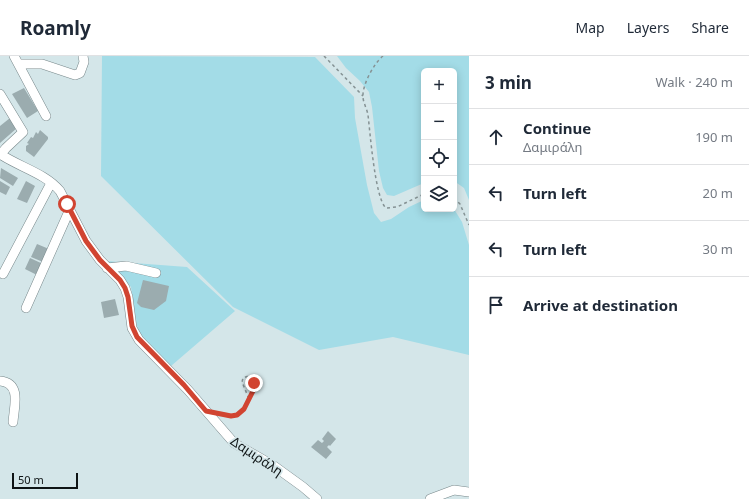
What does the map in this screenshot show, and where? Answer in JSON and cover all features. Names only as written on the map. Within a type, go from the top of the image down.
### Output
[{"type":"street","points":[[16,60],[42,64],[75,74],[80,73],[84,62],[83,56]]},
{"type":"street","points":[[16,60],[46,116]]},
{"type":"street","points":[[0,94],[23,132],[0,154]]},
{"type":"street","name":"Δαμιράλη","points":[[0,154],[51,183],[60,191],[86,241],[107,268],[120,280],[126,291],[132,326],[137,337],[184,385],[234,443],[274,466],[317,499]]},
{"type":"street","points":[[3,274],[51,183]]},
{"type":"street","points":[[26,308],[70,209]]},
{"type":"street","points":[[107,268],[126,266],[156,274]]},
{"type":"street","points":[[0,381],[8,383],[14,389],[15,398],[13,422]]},
{"type":"street","points":[[430,499],[454,490],[469,492]]},
{"type":"path","points":[[324,56],[363,96]]},
{"type":"path","points":[[383,56],[379,59],[366,82],[363,96],[367,112],[374,168],[384,206],[390,208],[397,207],[421,195]]},
{"type":"path","points":[[457,201],[460,204],[469,225]]},
{"type":"path","points":[[206,411],[231,416],[237,415],[244,409],[249,399],[254,389],[252,377],[248,376],[243,378],[242,382],[249,399]]},
{"type":"shaded area","points":[[102,56],[315,57],[354,97],[355,118],[367,185],[374,213],[381,222],[391,219],[409,207],[421,201],[421,212],[456,212],[462,222],[469,245],[469,355],[393,337],[319,350],[233,307],[101,176]]},
{"type":"shaded area","points":[[337,56],[469,56],[469,200],[464,188],[457,183],[457,68],[421,68],[421,184],[394,196],[387,195],[383,188],[379,171],[369,92],[346,68]]},
{"type":"shaded area","points":[[107,261],[187,267],[235,311],[171,366],[138,332],[131,287]]},
{"type":"building","points":[[24,88],[38,111],[27,118],[12,94]]},
{"type":"building","points":[[10,118],[17,128],[0,143],[0,126]]},
{"type":"building","points":[[40,130],[48,137],[48,139],[34,157],[26,151],[26,146],[29,144],[27,143],[31,137],[33,138],[36,132],[38,134]]},
{"type":"building","points":[[1,168],[18,178],[13,186],[0,178]]},
{"type":"building","points":[[0,181],[10,187],[6,195],[0,192]]},
{"type":"building","points":[[26,181],[35,186],[27,203],[17,199]]},
{"type":"building","points":[[37,244],[49,249],[43,262],[31,257]]},
{"type":"building","points":[[30,258],[43,264],[37,275],[25,269]]},
{"type":"building","points":[[143,280],[169,286],[166,301],[154,310],[141,307],[137,303]]},
{"type":"building","points":[[115,299],[119,315],[104,318],[101,302]]},
{"type":"building","points":[[328,431],[336,439],[330,446],[329,445],[327,447],[332,452],[326,459],[311,447],[318,440],[322,443],[324,441],[322,439]]},
{"type":"route","points":[[67,204],[86,241],[100,260],[120,280],[125,288],[128,297],[132,326],[139,340],[184,385],[206,411],[231,416],[237,415],[244,409],[254,389],[254,383]]}]
